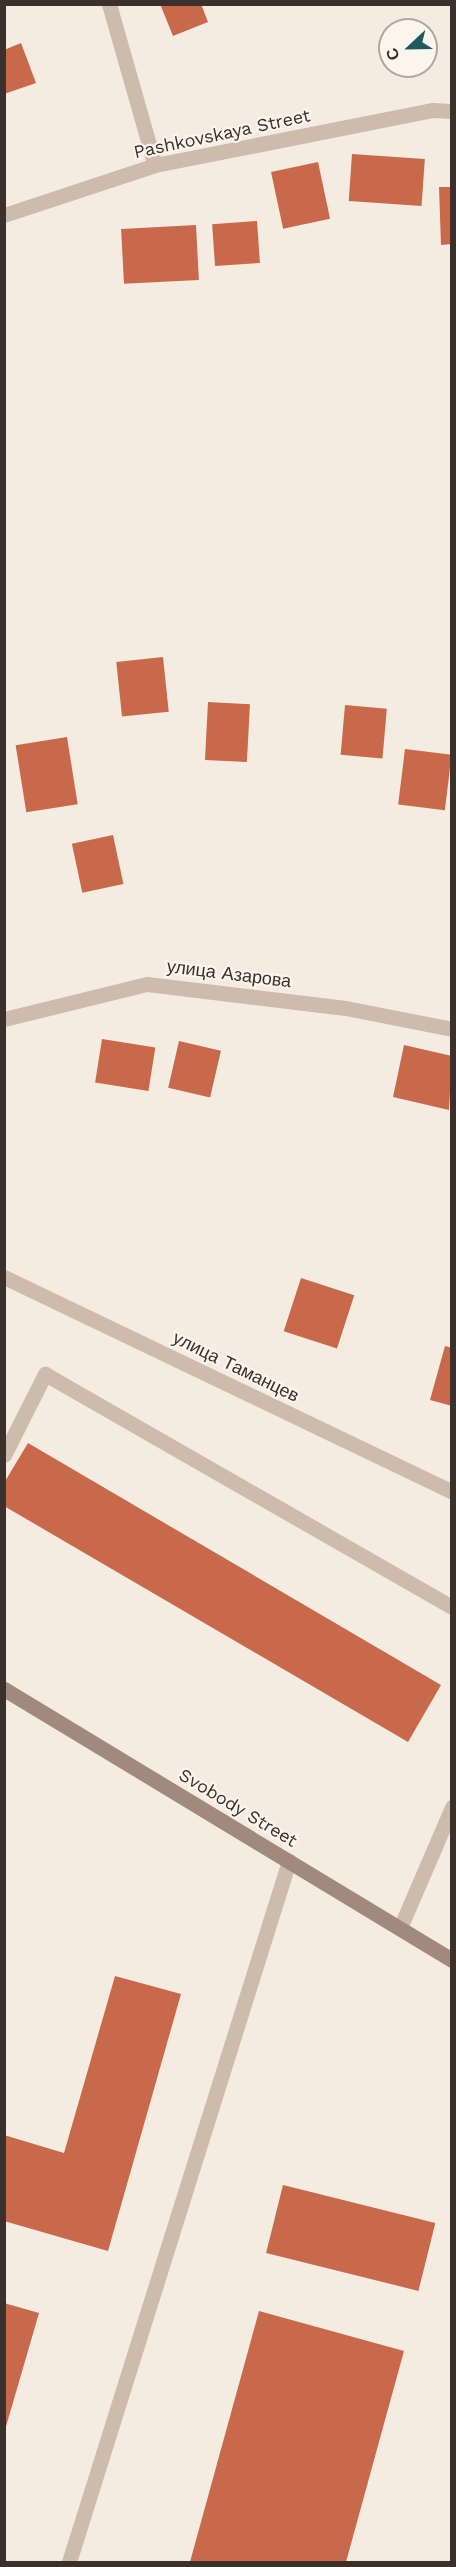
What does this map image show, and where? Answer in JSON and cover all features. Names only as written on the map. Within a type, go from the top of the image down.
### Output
[{"type":"street","points":[[109,4],[155,165]]},
{"type":"street","name":"Pashkovskaya Street","points":[[4,215],[155,165],[432,110],[452,111]]},
{"type":"street","name":"улица Азарова","points":[[4,1019],[147,984],[346,1008],[452,1029]]},
{"type":"street","name":"улица Таманцев","points":[[4,1277],[452,1492]]},
{"type":"street","points":[[4,1455],[45,1374],[452,1607]]},
{"type":"street","name":"Svobody Street","points":[[4,1689],[452,1960]]},
{"type":"street","points":[[400,1928],[452,1807]]},
{"type":"street","points":[[69,2562],[289,1861]]},
{"type":"building","points":[[160,4],[201,4],[208,22],[173,36]]},
{"type":"building","points":[[21,43],[36,83],[4,94],[4,50]]},
{"type":"building","points":[[352,154],[425,159],[422,206],[349,201]]},
{"type":"building","points":[[318,162],[330,219],[283,229],[271,172]]},
{"type":"building","points":[[439,187],[452,187],[452,244],[441,245]]},
{"type":"building","points":[[257,221],[260,263],[215,266],[212,224]]},
{"type":"building","points":[[196,225],[199,280],[124,284],[121,229]]},
{"type":"building","points":[[163,657],[169,712],[122,717],[116,662]]},
{"type":"building","points":[[208,702],[250,704],[247,762],[205,760]]},
{"type":"building","points":[[345,705],[387,709],[382,758],[341,755]]},
{"type":"building","points":[[67,737],[78,804],[26,812],[16,745]]},
{"type":"building","points":[[405,749],[452,755],[445,810],[398,805]]},
{"type":"building","points":[[113,835],[123,884],[82,893],[72,844]]},
{"type":"building","points":[[102,1039],[155,1047],[148,1091],[95,1082]]},
{"type":"building","points":[[179,1041],[221,1051],[210,1097],[168,1088]]},
{"type":"building","points":[[404,1045],[452,1056],[449,1110],[393,1097]]},
{"type":"building","points":[[301,1278],[354,1295],[337,1349],[284,1331]]},
{"type":"building","points":[[445,1346],[452,1348],[452,1406],[430,1400]]},
{"type":"building","points":[[28,1443],[441,1685],[408,1742],[4,1506],[4,1483]]},
{"type":"building","points":[[115,1976],[181,1994],[108,2251],[4,2221],[4,2135],[64,2153]]},
{"type":"building","points":[[283,2185],[435,2223],[418,2291],[266,2253]]},
{"type":"building","points":[[4,2303],[39,2313],[5,2430],[4,2430]]},
{"type":"building","points":[[259,2311],[404,2351],[346,2562],[190,2562]]}]
